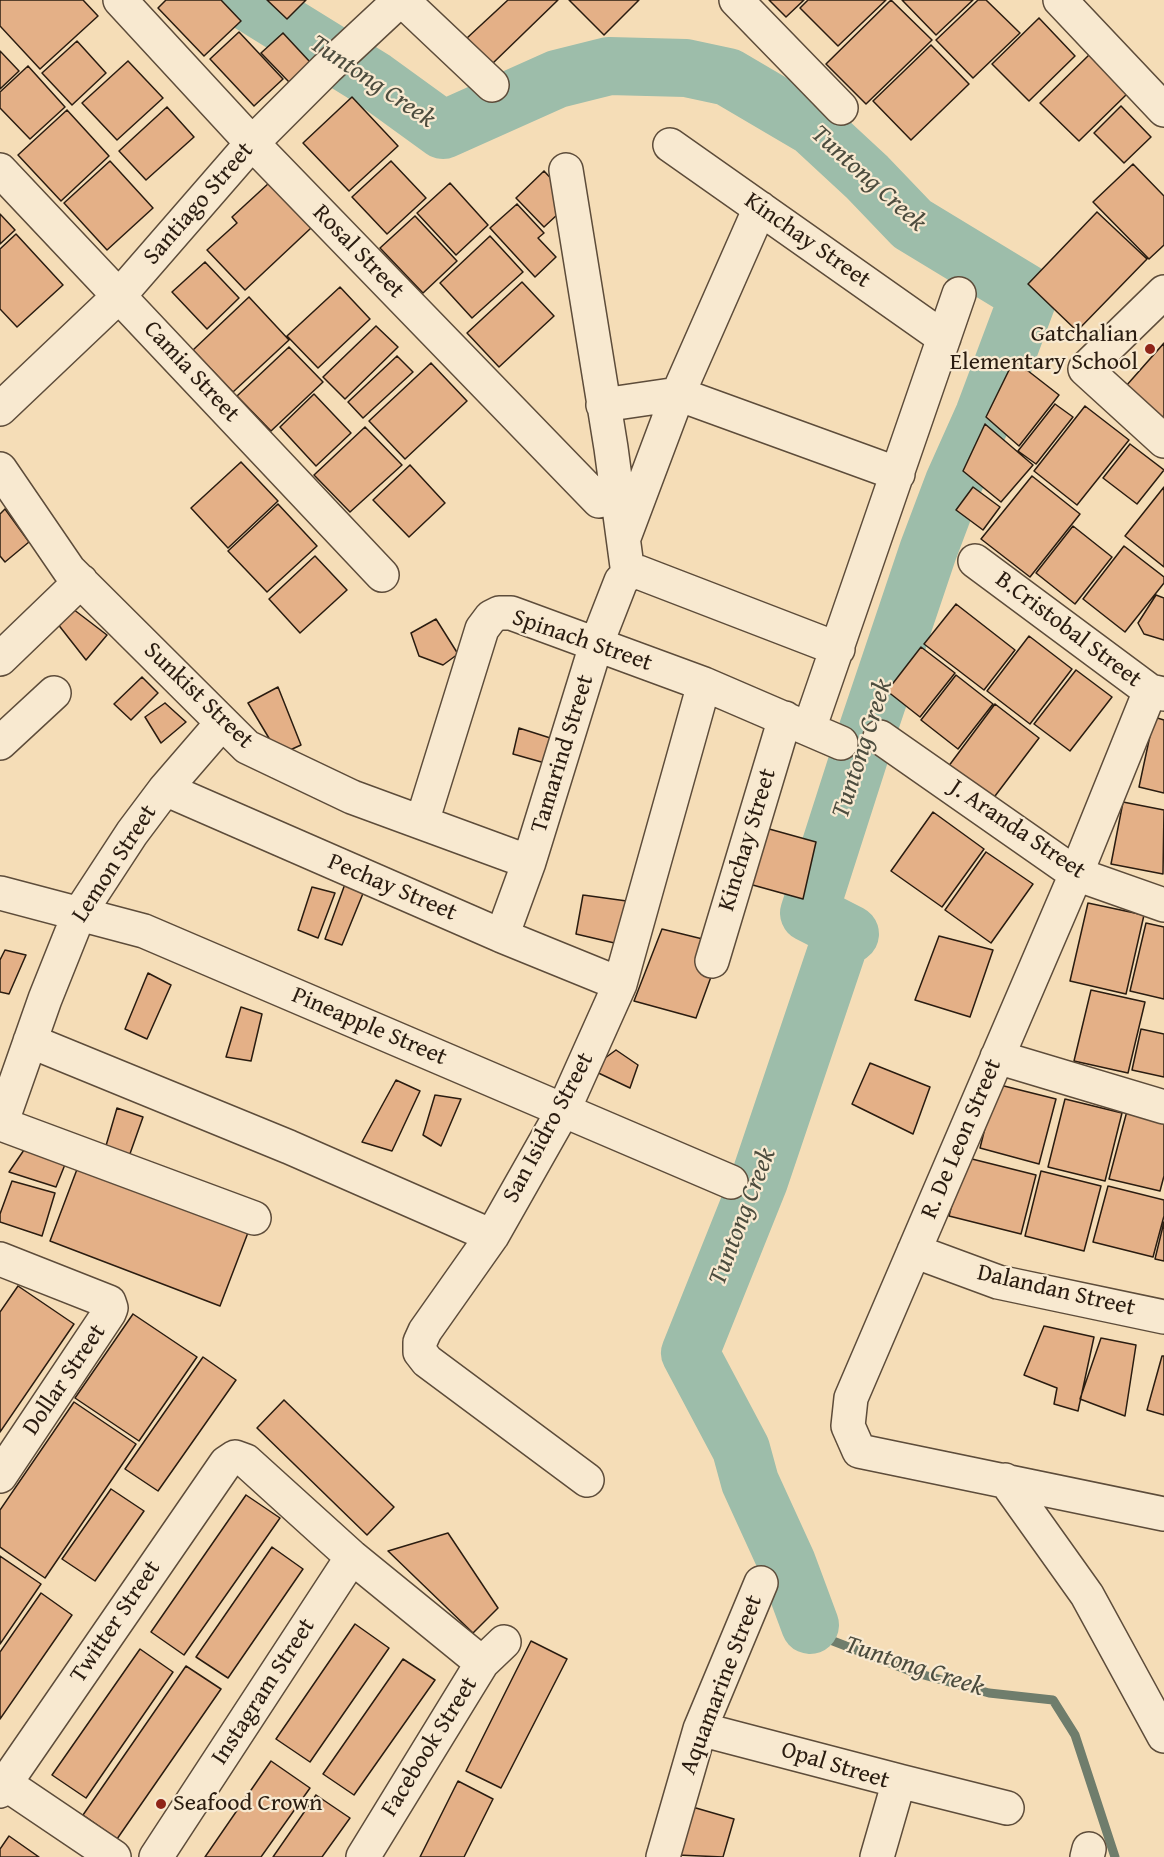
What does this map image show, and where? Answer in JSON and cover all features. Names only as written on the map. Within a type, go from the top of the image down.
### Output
[{"type":"street","name":"Rosal Street","points":[[120,0],[252,142],[599,501]]},
{"type":"street","name":"Santiago Street","points":[[0,410],[119,296],[252,142],[327,68],[401,0]]},
{"type":"street","points":[[401,0],[492,86]]},
{"type":"street","points":[[736,0],[841,108]]},
{"type":"street","points":[[1060,0],[1164,110]]},
{"type":"street","name":"Kinchay Street","points":[[670,145],[944,338]]},
{"type":"street","name":"Camia Street","points":[[0,170],[382,575]]},
{"type":"street","points":[[566,170],[628,574],[638,572],[838,649]]},
{"type":"street","points":[[623,539],[678,394],[760,208]]},
{"type":"street","points":[[1164,292],[1085,369],[1164,441]]},
{"type":"street","name":"Kinchay Street","points":[[712,961],[797,724],[838,649],[959,294]]},
{"type":"street","points":[[603,405],[678,394],[898,474]]},
{"type":"street","name":"Sunkist Street","points":[[0,469],[69,570],[247,747],[352,797],[529,862]]},
{"type":"street","name":"B.Cristobal Street","points":[[975,561],[1157,693]]},
{"type":"street","name":"Tamarind Street","points":[[502,936],[529,862],[596,645],[621,581],[628,574]]},
{"type":"street","points":[[0,659],[81,581]]},
{"type":"street","name":"Spinach Street","points":[[422,822],[486,622],[499,613],[511,613],[704,684],[841,742]]},
{"type":"street","name":"San Isidro Street","points":[[587,1480],[427,1361],[420,1352],[420,1342],[425,1331],[492,1236],[564,1109],[620,984],[704,684]]},
{"type":"street","points":[[0,743],[54,693]]},
{"type":"street","name":"R. De Leon Street","points":[[1005,1480],[860,1451],[848,1426],[851,1398],[1076,874],[1157,693]]},
{"type":"street","name":"Lemon Street","points":[[1,1124],[79,914],[132,833],[165,789],[222,723]]},
{"type":"street","name":"J. Aranda Street","points":[[880,737],[1076,874],[1164,905]]},
{"type":"street","name":"Pechay Street","points":[[165,789],[502,936],[620,984]]},
{"type":"street","name":"Pineapple Street","points":[[0,893],[144,931],[731,1182]]},
{"type":"street","points":[[30,1041],[289,1147],[492,1236]]},
{"type":"street","points":[[997,1058],[1164,1107]]},
{"type":"street","points":[[1,1124],[254,1218]]},
{"type":"street","name":"Dalandan Street","points":[[914,1251],[998,1282],[1164,1317]]},
{"type":"street","name":"Dollar Street","points":[[0,1259],[109,1302],[111,1308],[110,1313],[0,1476]]},
{"type":"street","name":"Twitter Street","points":[[2,1785],[226,1462],[235,1457],[246,1461],[352,1557]]},
{"type":"street","points":[[1005,1480],[1164,1514]]},
{"type":"street","points":[[1005,1480],[1087,1595],[1159,1722]]},
{"type":"street","name":"Facebook Street","points":[[352,1557],[493,1653],[363,1857]]},
{"type":"street","name":"Instagram Street","points":[[156,1857],[352,1557]]},
{"type":"street","name":"Aquamarine Street","points":[[663,1857],[700,1729],[761,1583]]},
{"type":"street","name":"Opal Street","points":[[700,1729],[899,1781],[877,1857]]},
{"type":"street","points":[[899,1781],[1007,1808]]},
{"type":"street","points":[[2,1785],[114,1857]]},
{"type":"building","points":[[0,0],[83,0],[98,16],[40,69],[0,26]]},
{"type":"building","points":[[166,0],[221,0],[241,21],[204,56],[158,8]]},
{"type":"building","points":[[267,0],[306,0],[287,19]]},
{"type":"building","points":[[508,0],[558,0],[492,64],[467,38]]},
{"type":"building","points":[[569,0],[639,0],[604,35]]},
{"type":"building","points":[[769,0],[804,0],[786,17]]},
{"type":"building","points":[[808,0],[886,0],[838,46],[800,8]]},
{"type":"building","points":[[891,0],[932,40],[866,104],[826,64]]},
{"type":"building","points":[[902,0],[973,0],[936,35]]},
{"type":"building","points":[[978,0],[986,0],[1020,33],[973,78],[936,40]]},
{"type":"building","points":[[1039,18],[1075,56],[1029,101],[992,64]]},
{"type":"building","points":[[239,32],[283,79],[254,106],[210,59]]},
{"type":"building","points":[[283,33],[310,62],[289,82],[261,53]]},
{"type":"building","points":[[77,41],[106,73],[72,105],[42,73]]},
{"type":"building","points":[[931,45],[969,84],[911,140],[873,101]]},
{"type":"building","points":[[0,51],[19,71],[0,89]]},
{"type":"building","points":[[1090,54],[1128,93],[1079,141],[1040,103]]},
{"type":"building","points":[[128,61],[163,98],[117,140],[82,103]]},
{"type":"building","points":[[28,66],[65,107],[30,139],[0,108],[0,92]]},
{"type":"building","points":[[352,97],[398,146],[349,191],[303,143]]},
{"type":"building","points":[[1121,106],[1151,137],[1124,163],[1094,133]]},
{"type":"building","points":[[167,107],[194,137],[146,180],[119,151]]},
{"type":"building","points":[[67,110],[109,156],[61,201],[18,155]]},
{"type":"building","points":[[110,161],[153,208],[107,250],[64,203]]},
{"type":"building","points":[[391,161],[426,198],[387,234],[352,197]]},
{"type":"building","points":[[1133,164],[1164,196],[1164,245],[1149,259],[1093,202]]},
{"type":"building","points":[[544,171],[572,201],[544,227],[516,198]]},
{"type":"building","points":[[269,183],[311,228],[245,290],[207,250],[237,223],[232,217]]},
{"type":"building","points":[[450,183],[488,225],[456,255],[417,213]]},
{"type":"building","points":[[517,204],[544,233],[538,238],[556,257],[535,277],[490,228]]},
{"type":"building","points":[[1097,212],[1147,259],[1077,331],[1028,284]]},
{"type":"building","points":[[0,214],[15,230],[0,244]]},
{"type":"building","points":[[415,216],[457,261],[423,293],[380,248]]},
{"type":"building","points":[[16,234],[63,285],[17,327],[0,309],[0,249]]},
{"type":"building","points":[[490,236],[523,272],[472,318],[440,283]]},
{"type":"building","points":[[205,262],[239,298],[207,329],[172,292]]},
{"type":"building","points":[[522,282],[554,316],[499,367],[467,333]]},
{"type":"building","points":[[340,287],[370,319],[318,368],[287,336]]},
{"type":"building","points":[[249,297],[289,340],[233,392],[193,350]]},
{"type":"building","points":[[376,326],[398,347],[345,399],[323,377]]},
{"type":"building","points":[[1164,343],[1164,420],[1126,386]]},
{"type":"building","points":[[289,347],[323,382],[271,431],[237,396]]},
{"type":"building","points":[[397,356],[413,372],[363,418],[348,402]]},
{"type":"building","points":[[1014,360],[1059,395],[1019,446],[986,417]]},
{"type":"building","points":[[431,363],[467,401],[405,459],[369,421]]},
{"type":"building","points":[[314,394],[351,433],[316,466],[280,427]]},
{"type":"building","points":[[1055,404],[1073,417],[1036,464],[1018,451]]},
{"type":"building","points":[[1085,406],[1129,440],[1077,505],[1034,471]]},
{"type":"building","points":[[985,424],[1033,465],[1001,502],[963,471]]},
{"type":"building","points":[[365,427],[402,465],[350,512],[314,475]]},
{"type":"building","points":[[1130,444],[1164,470],[1137,504],[1103,478]]},
{"type":"building","points":[[241,462],[278,501],[228,548],[191,508]]},
{"type":"building","points":[[410,465],[445,503],[409,537],[373,500]]},
{"type":"building","points":[[1032,476],[1080,514],[1030,577],[981,539]]},
{"type":"building","points":[[973,487],[1000,507],[983,530],[956,510]]},
{"type":"building","points":[[1164,487],[1164,567],[1125,536]]},
{"type":"building","points":[[278,504],[317,546],[267,592],[228,551]]},
{"type":"building","points":[[5,509],[29,542],[5,562],[0,556],[0,514]]},
{"type":"building","points":[[1073,526],[1112,557],[1075,604],[1036,573]]},
{"type":"building","points":[[1124,546],[1164,577],[1164,583],[1125,632],[1083,599]]},
{"type":"building","points":[[315,556],[347,590],[300,633],[269,599]]},
{"type":"building","points":[[1156,595],[1164,598],[1164,640],[1144,634],[1138,623]]},
{"type":"building","points":[[956,604],[1015,650],[984,690],[924,644]]},
{"type":"building","points":[[73,609],[107,635],[86,660],[57,623]]},
{"type":"building","points":[[436,619],[458,654],[443,665],[419,656],[411,633]]},
{"type":"building","points":[[1029,636],[1072,669],[1030,724],[987,691]]},
{"type":"building","points":[[921,647],[955,673],[920,717],[887,691]]},
{"type":"building","points":[[1076,670],[1112,697],[1070,751],[1034,724]]},
{"type":"building","points":[[956,675],[993,704],[958,749],[921,720]]},
{"type":"building","points":[[142,677],[158,693],[131,720],[114,704]]},
{"type":"building","points":[[278,687],[301,745],[279,755],[248,703]]},
{"type":"building","points":[[165,703],[186,722],[161,743],[145,717]]},
{"type":"building","points":[[995,704],[1039,738],[992,800],[948,767]]},
{"type":"building","points":[[1154,717],[1164,720],[1164,793],[1139,787]]},
{"type":"building","points":[[519,728],[566,743],[552,765],[513,754]]},
{"type":"building","points":[[1123,802],[1164,810],[1163,874],[1111,864]]},
{"type":"building","points":[[933,812],[984,849],[942,907],[891,871]]},
{"type":"building","points":[[762,827],[816,842],[803,899],[742,882]]},
{"type":"building","points":[[986,852],[1033,884],[991,943],[945,910]]},
{"type":"building","points":[[345,884],[364,891],[342,945],[325,939]]},
{"type":"building","points":[[312,887],[335,893],[318,938],[298,930]]},
{"type":"building","points":[[583,895],[634,902],[623,945],[576,934]]},
{"type":"building","points":[[1088,903],[1144,915],[1126,994],[1070,981]]},
{"type":"building","points":[[1146,923],[1164,927],[1164,999],[1130,991]]},
{"type":"building","points":[[662,929],[723,944],[696,1018],[634,1001]]},
{"type":"building","points":[[939,936],[993,950],[970,1017],[915,1000]]},
{"type":"building","points":[[5,950],[26,955],[9,994],[0,992],[0,960]]},
{"type":"building","points":[[148,973],[171,985],[147,1039],[125,1029]]},
{"type":"building","points":[[1091,990],[1145,1002],[1128,1073],[1074,1061]]},
{"type":"building","points":[[241,1007],[262,1014],[251,1061],[226,1057]]},
{"type":"building","points":[[1141,1029],[1164,1034],[1164,1077],[1132,1070]]},
{"type":"building","points":[[616,1050],[638,1065],[630,1088],[590,1069]]},
{"type":"building","points":[[870,1063],[930,1087],[913,1134],[852,1104]]},
{"type":"building","points":[[396,1080],[420,1091],[392,1151],[362,1142]]},
{"type":"building","points":[[996,1084],[1056,1099],[1039,1164],[980,1148]]},
{"type":"building","points":[[435,1095],[461,1099],[441,1146],[423,1135]]},
{"type":"building","points":[[1065,1099],[1122,1113],[1105,1181],[1048,1167]]},
{"type":"building","points":[[117,1108],[143,1117],[126,1165],[103,1156]]},
{"type":"building","points":[[1127,1111],[1164,1121],[1164,1176],[1160,1191],[1109,1179]]},
{"type":"building","points":[[26,1147],[66,1162],[56,1187],[9,1172]]},
{"type":"building","points":[[964,1157],[1036,1175],[1021,1234],[949,1216]]},
{"type":"building","points":[[79,1164],[249,1230],[220,1306],[50,1241]]},
{"type":"building","points":[[1041,1171],[1101,1186],[1084,1251],[1025,1236]]},
{"type":"building","points":[[12,1181],[55,1193],[42,1236],[0,1222],[0,1214]]},
{"type":"building","points":[[1108,1186],[1164,1200],[1164,1216],[1153,1257],[1093,1242]]},
{"type":"building","points":[[1164,1222],[1164,1261],[1155,1259]]},
{"type":"building","points":[[18,1286],[74,1324],[0,1432],[0,1312]]},
{"type":"building","points":[[133,1314],[197,1357],[139,1441],[75,1398]]},
{"type":"building","points":[[1044,1326],[1094,1337],[1078,1411],[1054,1404],[1057,1388],[1024,1375]]},
{"type":"building","points":[[1101,1338],[1136,1345],[1125,1416],[1080,1399]]},
{"type":"building","points":[[1162,1356],[1164,1356],[1164,1415],[1147,1410]]},
{"type":"building","points":[[203,1357],[236,1380],[158,1491],[125,1469]]},
{"type":"building","points":[[284,1400],[394,1507],[367,1535],[257,1428]]},
{"type":"building","points":[[74,1402],[136,1444],[45,1578],[0,1547],[0,1510]]},
{"type":"building","points":[[111,1489],[144,1511],[95,1581],[62,1559]]},
{"type":"building","points":[[246,1495],[280,1518],[184,1655],[151,1632]]},
{"type":"building","points":[[448,1533],[498,1608],[473,1633],[388,1551]]},
{"type":"building","points":[[272,1547],[303,1569],[228,1678],[196,1657]]},
{"type":"building","points":[[0,1556],[41,1584],[0,1644]]},
{"type":"building","points":[[41,1593],[72,1615],[0,1719],[0,1652]]},
{"type":"building","points":[[355,1624],[389,1648],[310,1762],[276,1739]]},
{"type":"building","points":[[531,1641],[567,1659],[501,1788],[466,1771]]},
{"type":"building","points":[[140,1649],[173,1672],[86,1798],[52,1775]]},
{"type":"building","points":[[403,1659],[435,1680],[354,1795],[323,1774]]},
{"type":"building","points":[[186,1666],[221,1689],[117,1839],[83,1815]]},
{"type":"building","points":[[271,1761],[310,1788],[261,1857],[205,1857]]},
{"type":"building","points":[[458,1781],[493,1799],[464,1857],[420,1857]]},
{"type":"building","points":[[316,1795],[350,1818],[322,1857],[273,1857]]},
{"type":"building","points":[[689,1806],[734,1819],[723,1857],[678,1855]]},
{"type":"building","points":[[9,1836],[39,1857],[0,1857],[0,1849]]},
{"type":"waterway","name":"Tuntong Creek","points":[[245,0],[374,80],[443,130],[557,79],[609,66],[686,68],[728,77],[813,127],[867,177],[912,224],[1029,295],[984,415],[954,482],[928,551],[809,913],[850,934],[840,941],[759,1181],[690,1353],[741,1449],[750,1482],[787,1563],[810,1625]]},
{"type":"waterway","name":"Tuntong Creek","points":[[810,1625],[833,1641],[913,1672],[989,1693],[1053,1700],[1075,1735],[1115,1857]]},
{"type":"place","name":"Gatchalian Elementary School","points":[[1150,349]]},
{"type":"place","name":"Seafood Crown","points":[[161,1804]]}]
